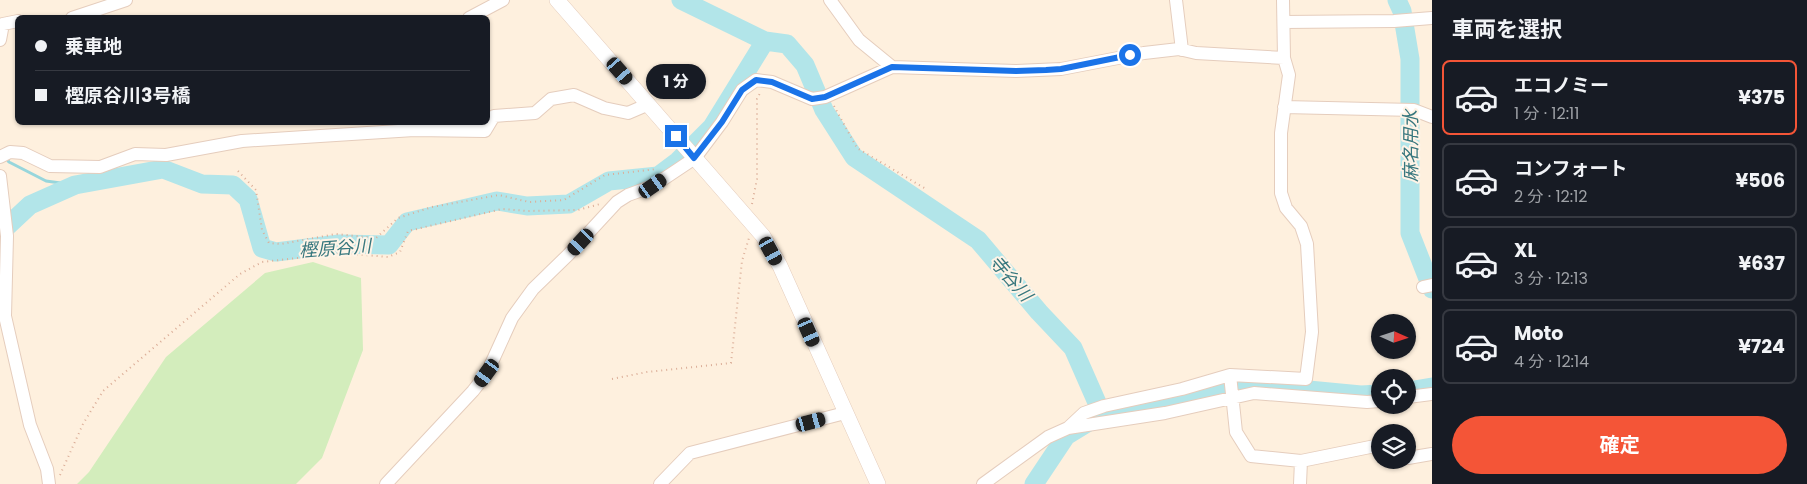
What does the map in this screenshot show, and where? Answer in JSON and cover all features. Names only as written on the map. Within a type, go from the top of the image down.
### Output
[{"type":"street","points":[[81,15],[126,0]]},
{"type":"street","points":[[475,15],[504,0]]},
{"type":"street","points":[[557,0],[763,236],[780,266],[878,484]]},
{"type":"street","points":[[830,0],[859,40],[892,67]]},
{"type":"street","points":[[1176,0],[1182,50]]},
{"type":"street","points":[[983,484],[1048,437],[1068,428],[1084,413],[1099,408],[1182,389],[1230,375],[1306,379],[1312,332],[1307,244],[1301,226],[1286,208],[1281,194],[1280,153],[1289,75],[1284,58],[1283,0]]},
{"type":"street","points":[[1284,22],[1394,21],[1432,18]]},
{"type":"street","points":[[0,40],[3,24],[15,22]]},
{"type":"street","points":[[386,484],[473,391],[487,373],[512,318],[533,289],[618,202],[628,195],[653,186],[690,152],[722,122],[742,90],[756,80],[765,81],[812,99],[826,96],[892,67],[1016,71],[1061,69],[1144,52],[1182,50],[1196,53],[1284,58]]},
{"type":"street","points":[[490,123],[494,116],[536,113],[551,99],[574,95],[604,108],[628,113],[649,104]]},
{"type":"street","points":[[1284,107],[1407,109],[1432,117]]},
{"type":"street","points":[[5,155],[23,153],[50,166],[100,167],[135,154],[166,155],[242,141],[414,130],[485,131],[489,125]]},
{"type":"street","points":[[0,176],[7,236],[4,316],[6,351],[30,425],[53,481]]},
{"type":"street","points":[[1230,375],[1236,432],[1251,456],[1301,461],[1371,447]]},
{"type":"street","points":[[1068,428],[1090,426],[1254,393],[1371,402]]},
{"type":"street","points":[[1416,396],[1432,394]]},
{"type":"street","points":[[660,484],[690,453],[845,413]]},
{"type":"street","points":[[1416,457],[1432,454]]},
{"type":"street","points":[[1300,484],[1301,461]]},
{"type":"path","points":[[612,379],[647,372],[731,363],[742,261],[751,221],[757,179],[757,99],[765,81]]},
{"type":"path","points":[[826,96],[857,148],[926,189]]},
{"type":"path","points":[[238,171],[256,190],[262,230],[269,243],[281,244],[336,234],[376,238],[398,218],[432,207],[499,195],[529,202],[564,200],[605,176],[634,171],[652,171],[659,168]]},
{"type":"path","points":[[53,481],[62,473],[84,424],[103,391],[210,298],[240,274],[262,262],[341,254],[388,256],[400,252],[408,231],[502,209],[528,211],[578,210],[606,202]]},
{"type":"green space","points":[[313,262],[361,278],[363,350],[322,458],[296,484],[77,484],[89,472],[166,357],[265,273]]},
{"type":"waterway","name":"寺谷川","points":[[681,0],[765,41],[787,44],[805,65],[824,110],[854,157],[978,240],[1039,312],[1073,348],[1102,414]]},
{"type":"waterway","name":"麻名用水","points":[[1397,0],[1402,11],[1410,59],[1410,233],[1432,289]]},
{"type":"waterway","name":"樫原谷川","points":[[0,233],[30,205],[75,185],[163,169],[202,184],[233,185],[248,199],[262,248],[276,252],[339,244],[389,245],[407,222],[497,201],[527,206],[569,204],[609,181],[658,176],[678,161],[712,127],[765,41]]},
{"type":"waterway","points":[[6,158],[9,162],[46,181],[75,185]]},
{"type":"waterway","name":"寺谷川","points":[[1034,484],[1066,436],[1102,414],[1177,402],[1246,384],[1371,394]]},
{"type":"waterway","name":"寺谷川","points":[[1416,390],[1432,387]]},
{"type":"route","points":[[676,136],[694,158],[722,122],[742,90],[756,80],[772,82],[812,99],[825,97],[892,67],[1016,71],[1046,70],[1061,69],[1130,55]]}]
